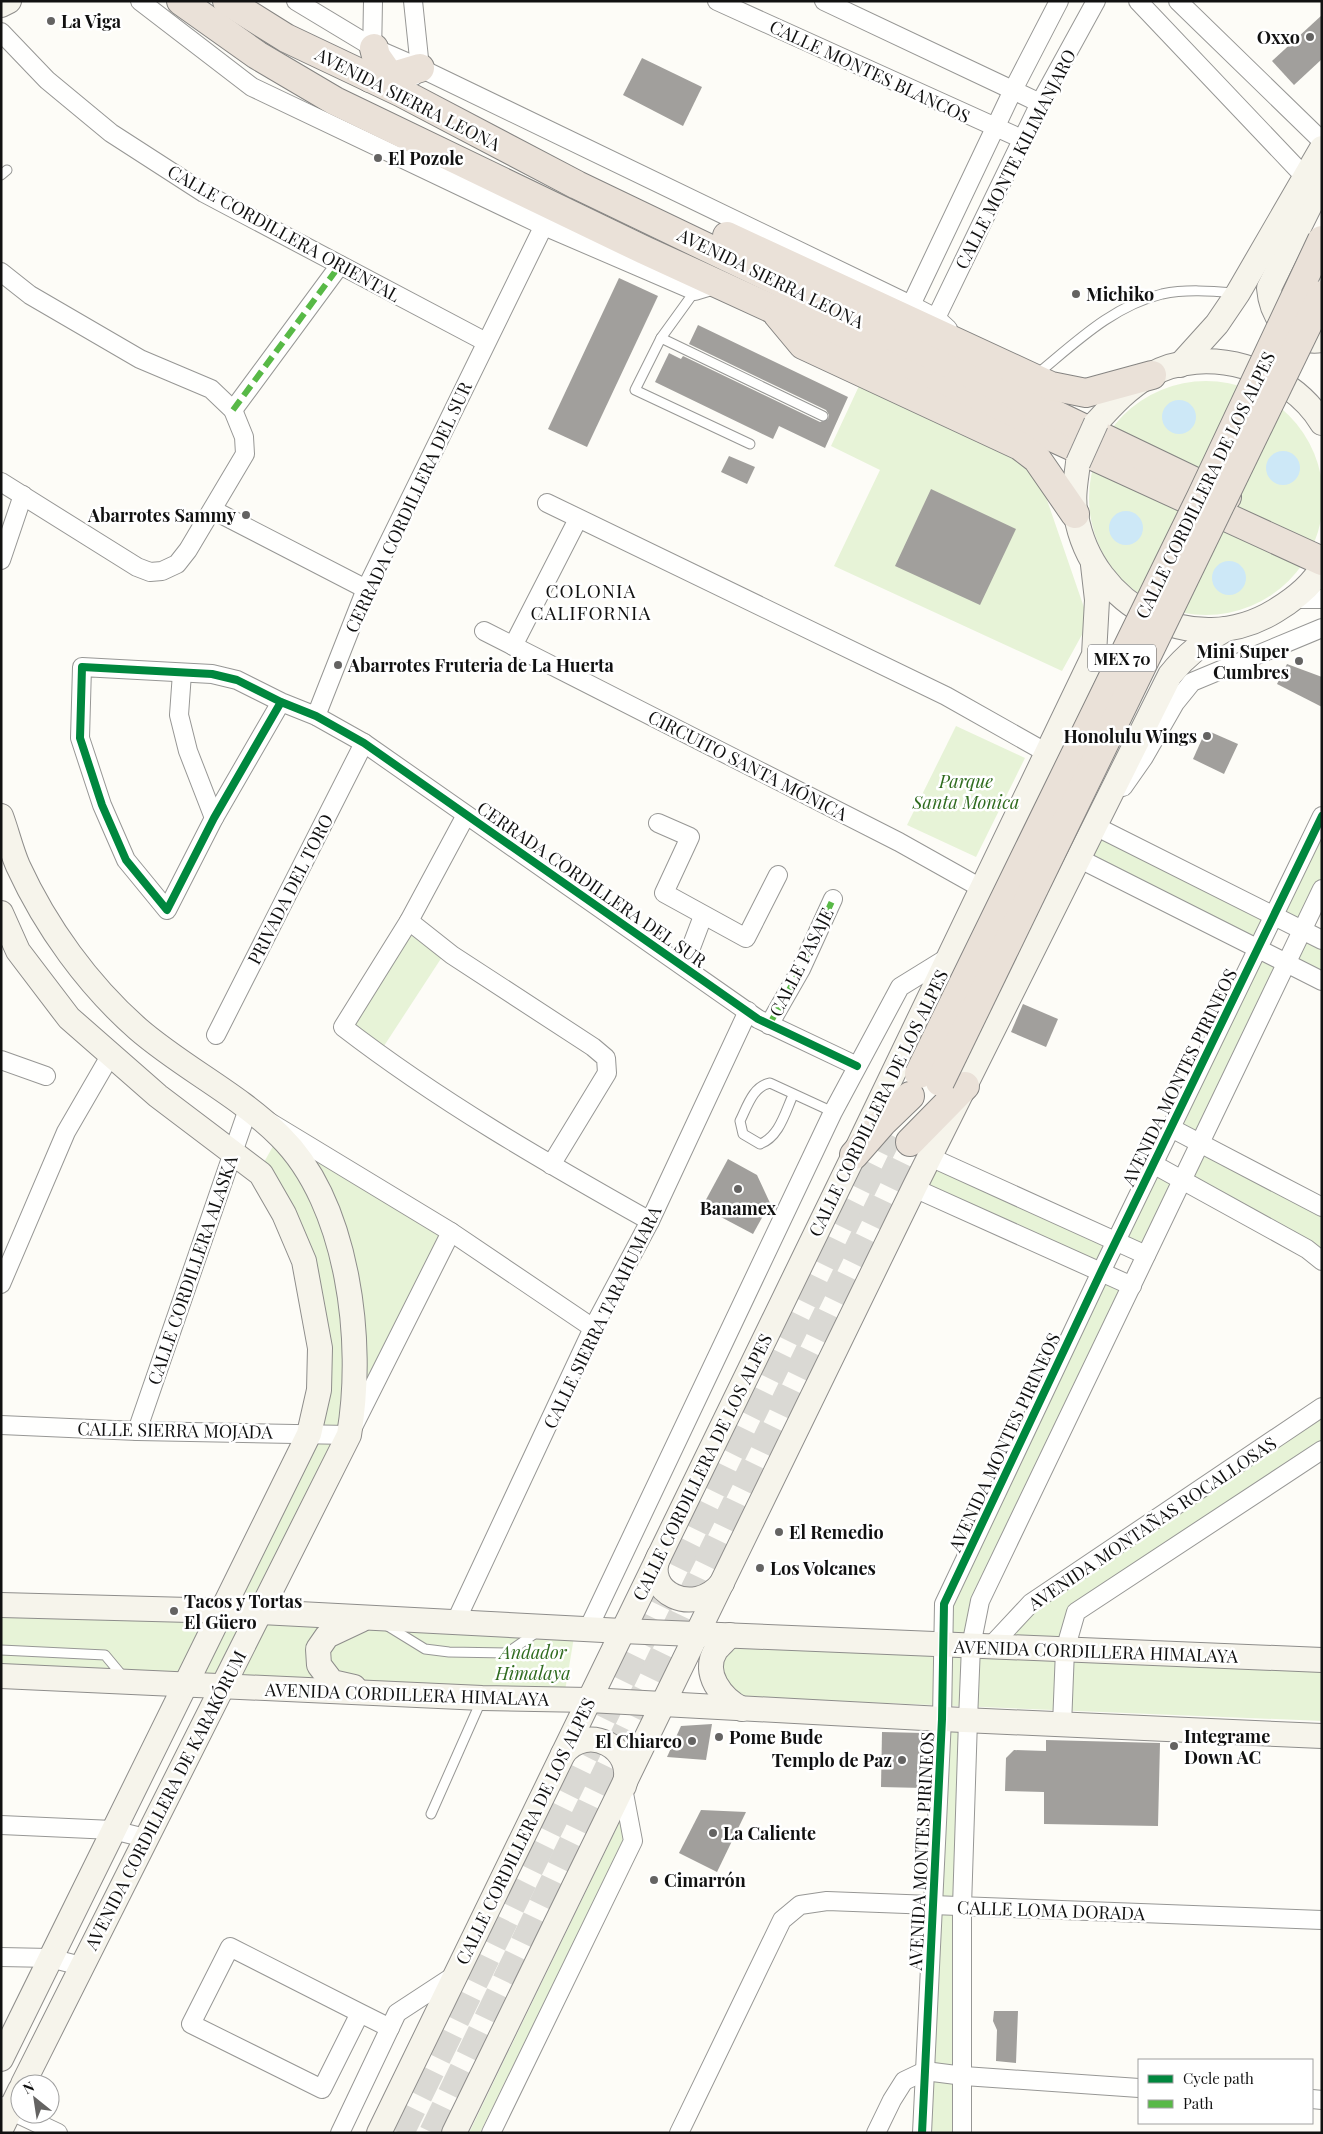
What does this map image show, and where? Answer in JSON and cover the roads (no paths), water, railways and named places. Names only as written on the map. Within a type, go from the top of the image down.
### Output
[{"type":"highway","name":"AVENIDA SIERRA LEONA","points":[[181,1],[257,55],[335,100],[459,159],[549,216],[706,287],[774,310],[1321,567]]},
{"type":"highway","name":"AVENIDA SIERRA LEONA","points":[[227,1],[286,38],[387,83],[577,185],[1322,543]]},
{"type":"highway","points":[[374,48],[387,83],[415,112],[451,144],[459,159]]},
{"type":"highway","points":[[257,55],[265,53],[286,56],[339,80],[387,83],[420,68]]},
{"type":"highway","points":[[577,185],[637,194],[1052,386],[1086,393],[1152,374]]},
{"type":"highway","name":"CALLE CORDILLERA DE LOS ALPES","points":[[910,1144],[934,1085],[1201,497],[1322,240]]},
{"type":"highway","name":"CALLE CORDILLERA DE LOS ALPES","points":[[934,1085],[1322,294]]},
{"type":"highway","points":[[774,310],[803,345],[1020,446],[1037,459],[1075,514]]},
{"type":"highway","points":[[854,1155],[882,1123],[934,1085]]},
{"type":"main road","points":[[1,5],[8,1]]},
{"type":"main road","points":[[1322,148],[1314,179],[1269,288],[1270,300],[1277,318],[1288,330],[1302,339],[1322,340]]},
{"type":"main road","points":[[1180,364],[1217,324],[1314,179]]},
{"type":"main road","points":[[1320,412],[1291,389],[1257,370],[1219,362],[1180,364],[1152,374],[1120,395],[1096,423],[1078,463],[1074,488],[1075,514],[1093,565],[1112,589],[1136,609],[1164,622],[1194,629],[1226,629],[1262,619],[1294,599],[1321,567]]},
{"type":"main road","name":"CALLE CORDILLERA DE LOS ALPES","points":[[379,2133],[854,1155],[1094,655],[1097,600],[1093,565]]},
{"type":"main road","name":"CALLE CORDILLERA DE LOS ALPES","points":[[934,1085],[1078,858],[1170,676],[1186,656],[1207,639],[1226,629]]},
{"type":"main road","points":[[1094,655],[1121,643],[1138,644],[1146,647],[1158,658],[1170,676]]},
{"type":"main road","name":"AVENIDA CORDILLERA DE KARAKÓRUM","points":[[1,816],[18,865],[50,926],[91,980],[138,1029],[248,1108],[281,1136],[316,1184],[339,1240],[352,1308],[355,1400],[349,1435],[28,2074]]},
{"type":"main road","name":"AVENIDA CORDILLERA DE KARAKÓRUM","points":[[1,913],[18,951],[63,1010],[110,1056],[158,1096],[262,1174],[284,1214],[304,1261],[320,1348],[319,1390],[309,1434],[220,1613],[188,1684],[113,1830],[1,2060]]},
{"type":"main road","name":"CALLE CORDILLERA DE LOS ALPES","points":[[455,2132],[727,1577],[914,1188],[910,1144]]},
{"type":"main road","points":[[659,1554],[655,1562],[662,1586],[667,1592],[682,1600],[703,1599],[713,1593],[727,1577]]},
{"type":"main road","name":"AVENIDA CORDILLERA HIMALAYA","points":[[1,1605],[220,1613],[261,1612],[544,1627],[593,1619],[622,1631],[1322,1660]]},
{"type":"main road","points":[[371,1619],[327,1636],[318,1648],[319,1665],[332,1682],[382,1693]]},
{"type":"main road","points":[[730,1635],[716,1651],[712,1668],[714,1681],[726,1699],[742,1709]]},
{"type":"main road","name":"AVENIDA CORDILLERA HIMALAYA","points":[[1,1676],[482,1698],[588,1700],[942,1720],[1322,1736]]},
{"type":"main road","points":[[563,1754],[568,1748],[582,1740],[594,1739],[610,1744],[622,1757],[626,1768],[626,1779],[623,1788]]},
{"type":"street","name":"AVENIDA SIERRA LEONA","points":[[140,1],[252,87],[549,216]]},
{"type":"street","name":"AVENIDA SIERRA LEONA","points":[[296,1],[374,48],[420,68],[911,305],[936,318],[975,352]]},
{"type":"street","points":[[373,1],[374,48]]},
{"type":"street","points":[[413,1],[420,68]]},
{"type":"street","name":"CALLE MONTES BLANCOS","points":[[718,1],[1022,139]]},
{"type":"street","points":[[824,1],[1040,103]]},
{"type":"street","name":"CALLE MONTE KILIMANJARO","points":[[911,305],[1013,90],[1059,1]]},
{"type":"street","name":"CALLE MONTE KILIMANJARO","points":[[936,318],[1040,103],[1096,1]]},
{"type":"street","points":[[1138,1],[1314,179]]},
{"type":"street","points":[[1178,1],[1322,141]]},
{"type":"street","name":"CALLE CORDILLERA ORIENTAL","points":[[1,32],[46,80],[111,134],[204,193],[486,342]]},
{"type":"street","name":"CERRADA CORDILLERA DEL SUR","points":[[549,216],[366,589],[316,716],[364,743],[769,1025],[856,1066]]},
{"type":"street","points":[[233,410],[340,265]]},
{"type":"street","points":[[1,272],[30,294],[140,359],[211,389],[233,410],[244,437],[245,454],[188,550],[177,564],[162,571],[150,572],[137,567],[1,482]]},
{"type":"street","points":[[1,560],[23,496]]},
{"type":"street","points":[[547,503],[946,696],[1047,753]]},
{"type":"street","points":[[213,510],[366,589]]},
{"type":"street","points":[[514,646],[578,518]]},
{"type":"street","points":[[1294,599],[1322,600]]},
{"type":"street","name":"CALLE CORDILLERA DE LOS ALPES","points":[[1106,803],[1125,785],[1135,771],[1175,703],[1192,682],[1322,628]]},
{"type":"street","name":"CIRCUITO SANTA MÓNICA","points":[[484,631],[899,842],[981,888]]},
{"type":"street","points":[[281,702],[214,818],[167,910],[126,860],[102,805],[80,738],[82,667],[212,674],[237,680],[281,702],[316,716]]},
{"type":"street","points":[[182,672],[180,715],[188,751],[214,818]]},
{"type":"street","name":"PRIVADA DEL TORO","points":[[216,1035],[364,743]]},
{"type":"street","points":[[466,815],[408,921],[343,1027],[388,1062],[551,1165],[650,1221]]},
{"type":"street","name":"AVENIDA MONTES PIRINEOS","points":[[922,2133],[942,1720],[944,1604],[1100,1272],[1322,816]]},
{"type":"street","points":[[658,823],[690,837],[664,893],[746,938],[778,875]]},
{"type":"street","points":[[1094,826],[1322,940]]},
{"type":"street","points":[[1078,858],[1322,981]]},
{"type":"street","points":[[962,2133],[964,2076],[962,1907],[968,1720],[981,1646],[980,1601],[1322,890]]},
{"type":"street","name":"CALLE PASAJE","points":[[769,1025],[801,969],[833,899]]},
{"type":"street","points":[[684,966],[703,916]]},
{"type":"street","points":[[408,921],[452,955],[593,1047],[606,1058],[607,1073],[551,1165]]},
{"type":"street","name":"CALLE CORDILLERA DE LOS ALPES","points":[[593,1619],[856,1066],[900,987],[947,958]]},
{"type":"street","name":"CALLE SIERRA TARAHUMARA","points":[[455,1623],[593,1328],[650,1221],[748,1011]]},
{"type":"street","points":[[1,1284],[66,1132],[110,1056]]},
{"type":"street","points":[[1,1060],[46,1076]]},
{"type":"street","points":[[248,1108],[451,1232],[593,1328]]},
{"type":"street","name":"CALLE CORDILLERA ALASKA","points":[[137,1431],[248,1108]]},
{"type":"street","points":[[1171,1128],[1322,1207]]},
{"type":"street","points":[[910,1144],[1146,1255]]},
{"type":"street","points":[[1153,1164],[1307,1249],[1322,1261]]},
{"type":"street","points":[[914,1188],[1132,1286]]},
{"type":"street","points":[[349,1435],[451,1232]]},
{"type":"street","name":"AVENIDA MONTAÑAS ROCALLOSAS","points":[[981,1646],[1031,1603],[1322,1407]]},
{"type":"street","name":"CALLE SIERRA MOJADA","points":[[1,1425],[137,1431],[349,1435]]},
{"type":"street","name":"AVENIDA MONTAÑAS ROCALLOSAS","points":[[1062,1724],[1065,1650],[1076,1612],[1322,1450]]},
{"type":"street","points":[[491,2133],[633,1841],[623,1788]]},
{"type":"street","points":[[1,1824],[113,1830],[145,1838]]},
{"type":"street","name":"CALLE LOMA DORADA","points":[[679,2133],[782,1920],[800,1905],[827,1901],[1322,1920]]},
{"type":"street","points":[[360,2013],[322,2089],[191,2024],[230,1947],[390,2028]]},
{"type":"street","points":[[1,1957],[50,1958],[81,1966]]},
{"type":"street","name":"CALLE CORDILLERA DE LOS ALPES","points":[[340,2133],[397,2013],[455,1976]]},
{"type":"street","points":[[876,2133],[892,2100],[904,2081],[924,2071],[964,2076],[1138,2088]]},
{"type":"street","points":[[8,2109],[58,2133]]},
{"type":"lane","points":[[706,287],[662,338],[635,390],[750,444]]},
{"type":"lane","points":[[1032,378],[1086,334],[1121,310],[1161,294],[1199,290],[1238,293]]},
{"type":"lane","points":[[662,338],[823,416]]},
{"type":"lane","points":[[793,1095],[777,1131],[769,1141],[760,1144],[743,1134],[740,1121],[757,1089],[763,1084],[770,1083],[833,1112]]},
{"type":"lane","points":[[371,1619],[424,1649],[449,1652],[507,1653],[544,1627]]},
{"type":"lane","points":[[1,1650],[105,1655],[127,1681]]},
{"type":"lane","points":[[430,1814],[482,1698]]},
{"type":"water","points":[[1179,400],[1191,405],[1196,417],[1191,429],[1179,434],[1167,429],[1162,417],[1167,405]]},
{"type":"water","points":[[1283,451],[1295,456],[1300,468],[1295,480],[1283,485],[1271,480],[1266,468],[1271,456]]},
{"type":"water","points":[[1126,511],[1138,516],[1143,528],[1138,540],[1126,545],[1114,540],[1109,528],[1114,516]]},
{"type":"water","points":[[1229,561],[1241,566],[1246,578],[1241,590],[1229,595],[1217,590],[1212,578],[1217,566]]},
{"type":"tunnel","points":[[400,2133],[889,1134]]},
{"type":"tunnel","points":[[433,2133],[910,1142]]},
{"type":"place","name":"La Viga","points":[[51,21]]},
{"type":"place","name":"Oxxo","points":[[1310,37]]},
{"type":"place","name":"El Pozole","points":[[378,158]]},
{"type":"place","name":"Michiko","points":[[1076,294]]},
{"type":"place","name":"Abarrotes Sammy","points":[[246,515]]},
{"type":"place","name":"Mini Super Cumbres","points":[[1299,661]]},
{"type":"place","name":"Abarrotes Fruteria de La Huerta","points":[[338,665]]},
{"type":"place","name":"Honolulu Wings","points":[[1207,736]]},
{"type":"place","name":"Banamex","points":[[738,1189]]},
{"type":"place","name":"El Remedio","points":[[779,1532]]},
{"type":"place","name":"Los Volcanes","points":[[760,1568]]},
{"type":"place","name":"Tacos y Tortas El Güero","points":[[174,1611]]},
{"type":"place","name":"Pome Bude","points":[[719,1737]]},
{"type":"place","name":"El Chiarco","points":[[692,1741]]},
{"type":"place","name":"Integrame Down AC","points":[[1174,1746]]},
{"type":"place","name":"Templo de Paz","points":[[902,1760]]},
{"type":"place","name":"La Caliente","points":[[713,1833]]},
{"type":"place","name":"Cimarrón","points":[[654,1880]]},
{"type":"district","name":"COLONIA CALIFORNIA","points":[[591,601]]},
{"type":"park label","name":"Parque Santa Monica","points":[[966,791]]},
{"type":"park label","name":"Andador Himalaya","points":[[533,1662]]}]
